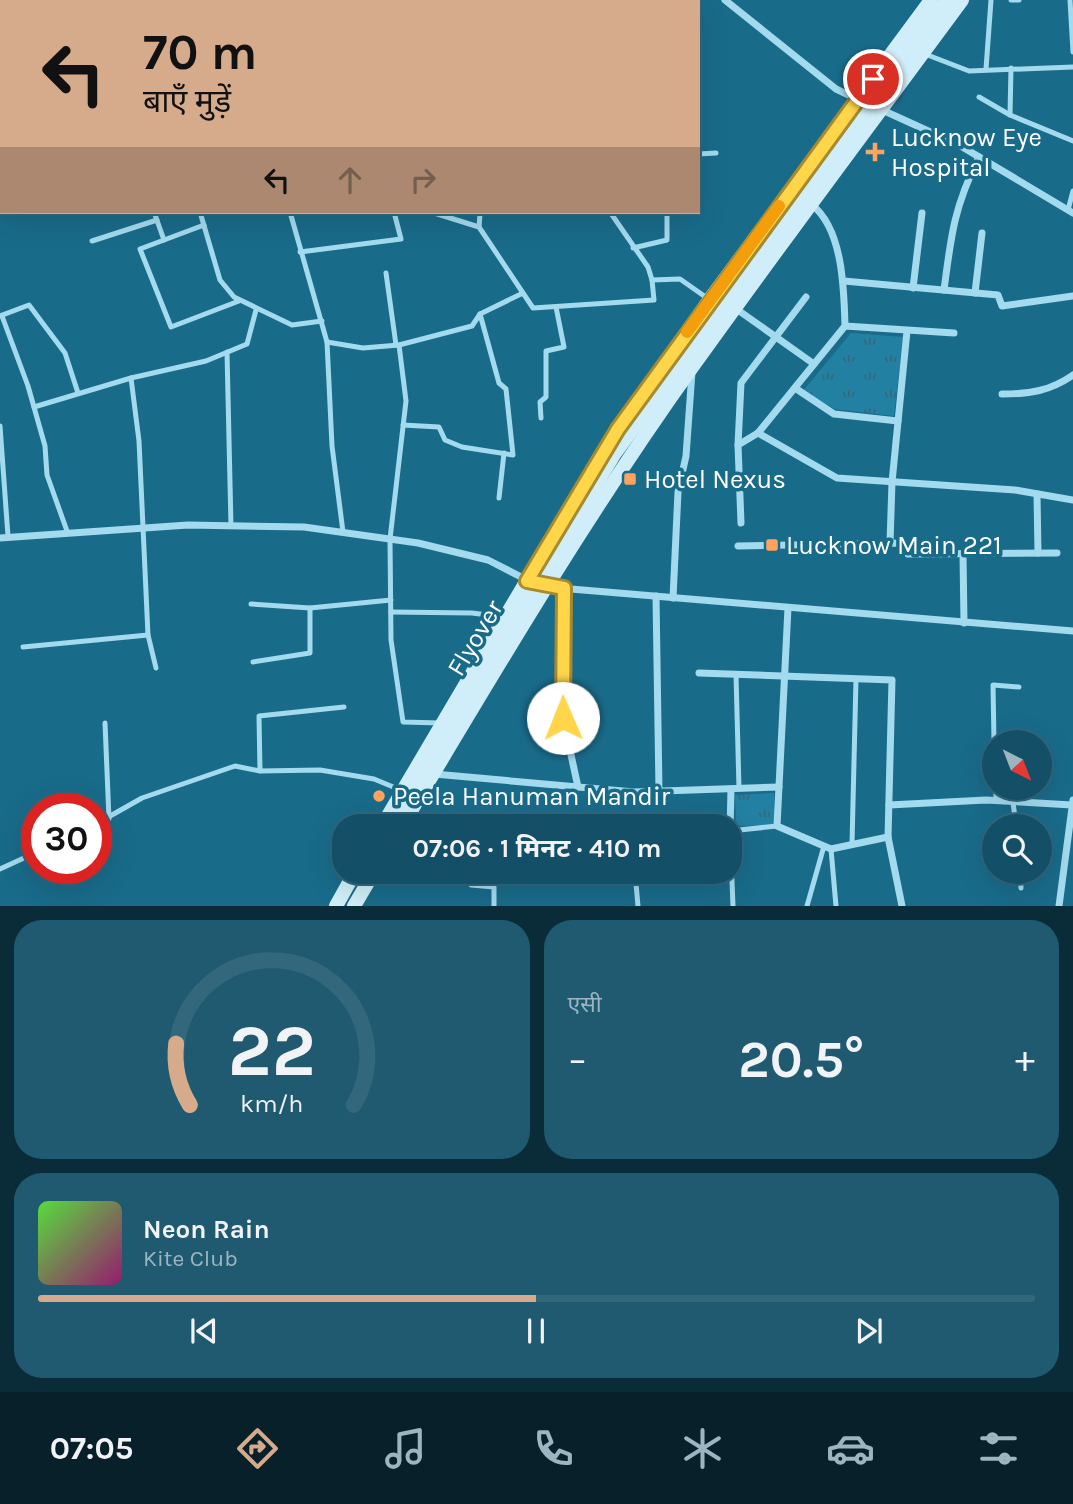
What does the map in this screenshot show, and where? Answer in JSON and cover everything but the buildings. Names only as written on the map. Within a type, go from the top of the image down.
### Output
[{"type":"main road","points":[[389,814],[605,448],[710,299],[931,0]]},
{"type":"main road","name":"Flyover","points":[[398,814],[615,453],[947,0]]},
{"type":"main road","points":[[409,814],[545,587],[692,367],[962,0]]},
{"type":"main road","points":[[335,905],[348,884]]},
{"type":"main road","points":[[345,905],[358,884]]},
{"type":"main road","points":[[354,905],[367,884]]},
{"type":"street","points":[[725,0],[836,89],[979,157],[1070,211]]},
{"type":"street","points":[[944,290],[954,218],[961,194],[979,157]]},
{"type":"street","points":[[738,445],[758,433],[845,326],[844,281],[837,251],[821,212],[812,205]]},
{"type":"street","points":[[913,288],[922,213]]},
{"type":"street","points":[[975,293],[982,233]]},
{"type":"street","points":[[844,281],[998,295],[1002,306],[1073,296]]},
{"type":"street","points":[[741,523],[738,445],[741,383],[806,297]]},
{"type":"street","points":[[710,299],[736,308],[814,364]]},
{"type":"street","points":[[845,326],[954,333]]},
{"type":"street","points":[[890,544],[892,482],[907,331]]},
{"type":"street","points":[[673,598],[678,492],[686,456],[692,367]]},
{"type":"street","points":[[1002,394],[1030,394],[1053,388],[1073,375]]},
{"type":"street","points":[[795,388],[834,414],[898,421]]},
{"type":"street","points":[[758,433],[837,478],[1037,494],[1073,500]]},
{"type":"street","points":[[1037,494],[1038,553]]},
{"type":"street","points":[[4,537],[141,527],[304,527],[390,539],[488,560],[527,581],[545,587],[1073,631]]},
{"type":"street","points":[[738,546],[906,543],[908,554],[1057,553]]},
{"type":"street","points":[[963,554],[964,623]]},
{"type":"street","points":[[564,588],[563,718],[578,788]]},
{"type":"street","points":[[656,596],[659,791]]},
{"type":"street","points":[[788,607],[777,826],[827,847],[888,837]]},
{"type":"street","points":[[699,673],[892,680],[888,837],[902,905]]},
{"type":"street","points":[[417,767],[433,774],[578,788],[659,791],[779,787]]},
{"type":"street","points":[[732,814],[735,789]]},
{"type":"street","points":[[889,805],[996,801],[1072,803],[1059,905]]},
{"type":"lane","points":[[986,69],[991,0]]},
{"type":"lane","points":[[1011,0],[1018,0]]},
{"type":"lane","points":[[1070,0],[1073,52]]},
{"type":"lane","points":[[923,53],[969,71],[1073,67]]},
{"type":"lane","points":[[1010,115],[1011,68]]},
{"type":"lane","points":[[979,97],[1010,115],[1073,141]]},
{"type":"lane","points":[[700,154],[716,153]]},
{"type":"lane","points":[[1070,211],[1073,191]]},
{"type":"lane","points":[[156,214],[164,240]]},
{"type":"lane","points":[[201,214],[220,280],[239,300],[292,326],[323,321]]},
{"type":"lane","points":[[290,214],[311,294],[323,321],[327,342],[332,446],[343,532]]},
{"type":"lane","points":[[300,252],[401,239],[395,214]]},
{"type":"lane","points":[[445,214],[479,227],[533,308],[654,300],[648,267],[611,214]]},
{"type":"lane","points":[[479,227],[480,214]]},
{"type":"lane","points":[[634,248],[667,240],[667,214]]},
{"type":"lane","points":[[92,241],[157,220]]},
{"type":"lane","points":[[204,225],[140,249],[171,327],[239,300]]},
{"type":"lane","points":[[386,273],[406,401],[390,539],[391,640],[403,722],[443,723]]},
{"type":"lane","points":[[652,280],[680,279],[710,299]]},
{"type":"lane","points":[[327,342],[363,348],[398,345],[472,326],[480,314],[523,293]]},
{"type":"lane","points":[[67,531],[47,475],[45,446],[34,407],[1,316],[29,305],[65,353],[78,393]]},
{"type":"lane","points":[[541,418],[540,402],[546,397],[546,351],[564,347],[555,307]]},
{"type":"lane","points":[[34,407],[131,378],[206,361],[247,344],[256,310]]},
{"type":"lane","points":[[403,425],[439,427],[445,440],[462,447],[513,454],[506,389],[499,383],[480,314]]},
{"type":"lane","points":[[227,352],[231,526]]},
{"type":"lane","points":[[131,378],[139,441],[148,635],[156,668]]},
{"type":"lane","points":[[0,426],[4,537]]},
{"type":"lane","points":[[499,498],[504,453]]},
{"type":"lane","points":[[251,604],[310,608],[391,600]]},
{"type":"lane","points":[[253,662],[310,653],[310,608]]},
{"type":"lane","points":[[391,612],[472,612],[506,617]]},
{"type":"lane","points":[[23,647],[148,635]]},
{"type":"lane","points":[[735,789],[736,675]]},
{"type":"lane","points":[[852,844],[856,679]]},
{"type":"lane","points":[[995,730],[993,685],[1019,687]]},
{"type":"lane","points":[[260,771],[259,716],[344,707]]},
{"type":"lane","points":[[106,723],[108,793]]},
{"type":"lane","points":[[112,816],[142,798],[235,766],[260,771],[320,770],[374,779],[403,791]]},
{"type":"lane","points":[[1013,802],[1014,814]]},
{"type":"lane","points":[[742,830],[777,826]]},
{"type":"lane","points":[[807,905],[827,847]]},
{"type":"lane","points":[[827,847],[836,905]]},
{"type":"lane","points":[[0,869],[21,859]]},
{"type":"lane","points":[[470,884],[494,887],[494,905]]},
{"type":"lane","points":[[636,884],[638,905]]},
{"type":"lane","points":[[732,884],[733,905]]},
{"type":"lane","points":[[1021,884],[1021,888]]},
{"type":"green space","points":[[851,333],[903,337],[894,416],[835,409],[803,391]]},
{"type":"green space","points":[[774,793],[775,825],[742,826],[742,814],[736,814],[735,795]]},
{"type":"slow traffic","points":[[687,332],[779,206]]},
{"type":"place","name":"Lucknow Eye Hospital","points":[[875,152]]},
{"type":"place","name":"Hotel Nexus","points":[[630,479]]},
{"type":"place","name":"Lucknow Main 221","points":[[772,545]]},
{"type":"place","name":"Peela Hanuman Mandir","points":[[379,796]]},
{"type":"route","points":[[563,718],[564,588],[545,587],[527,581],[618,429],[710,299],[873,79]]}]
